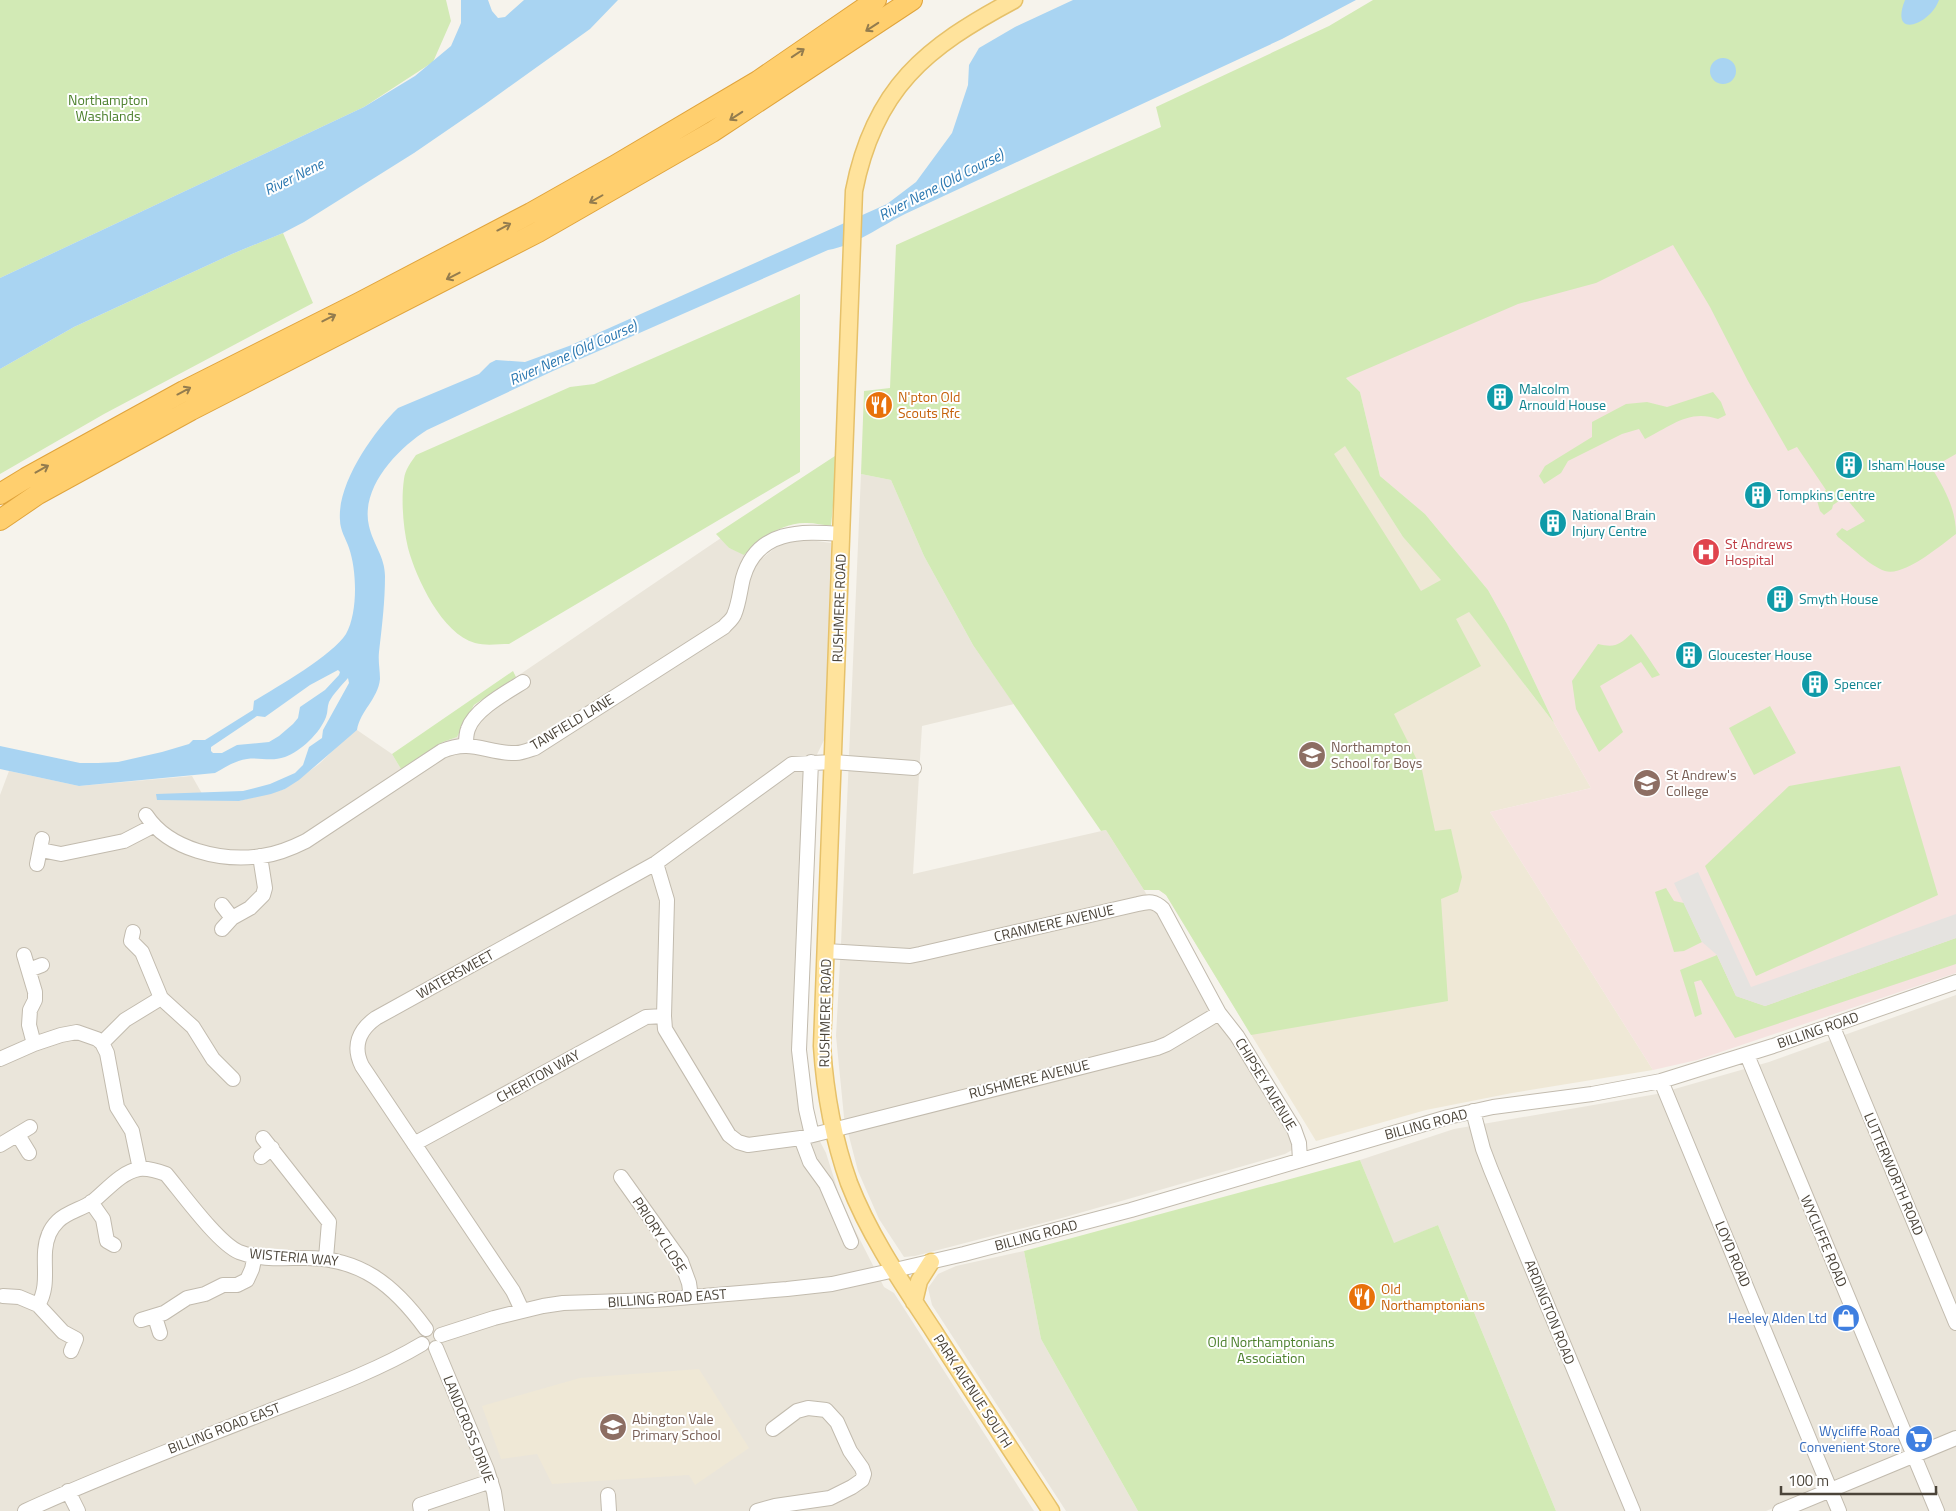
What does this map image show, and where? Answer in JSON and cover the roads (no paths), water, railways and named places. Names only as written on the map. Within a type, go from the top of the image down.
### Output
[{"type":"highway","points":[[0,494],[184,391],[359,303],[616,166],[758,80],[876,0]]},
{"type":"highway","points":[[0,520],[38,494],[191,410],[538,232],[712,132],[912,0]]},
{"type":"main road","name":"RUSHMERE ROAD","points":[[895,1270],[857,1202],[849,1182],[833,1129],[827,1101],[822,1046],[853,214],[857,175],[869,138],[877,120],[905,77],[917,64],[951,36],[1014,0]]},
{"type":"main road","points":[[914,1302],[919,1281],[932,1262]]},
{"type":"main road","name":"PARK AVENUE SOUTH","points":[[895,1270],[1051,1511]]},
{"type":"street","name":"TANFIELD LANE","points":[[37,864],[41,845],[61,854],[124,841],[149,820],[186,846],[211,855],[234,857],[260,856],[286,850],[306,841],[442,751],[454,746],[466,745],[517,754],[535,748],[724,627],[734,616],[749,563],[762,548],[776,539],[793,533],[842,534]]},
{"type":"street","points":[[466,745],[468,729],[473,719],[509,697],[523,682]]},
{"type":"street","name":"RUSHMERE ROAD","points":[[811,762],[799,1027],[801,1077],[810,1162],[826,1184],[851,1242]]},
{"type":"street","name":"WATERSMEET","points":[[522,1310],[513,1291],[357,1056],[357,1044],[360,1034],[367,1024],[656,863],[792,764],[833,762],[914,768]]},
{"type":"street","points":[[222,929],[232,918],[250,908],[263,895],[265,888],[260,856]]},
{"type":"street","name":"RUSHMERE AVENUE","points":[[656,863],[667,900],[665,1029],[730,1134],[738,1142],[748,1146],[806,1136],[1157,1048],[1219,1013]]},
{"type":"street","name":"CRANMERE AVENUE","points":[[826,951],[910,956],[1150,901],[1157,903],[1163,909],[1219,1013]]},
{"type":"street","points":[[222,905],[232,918]]},
{"type":"street","points":[[133,932],[131,941],[142,952],[162,998],[193,1026],[213,1059],[233,1079]]},
{"type":"street","points":[[24,955],[36,967],[35,1000],[30,1010],[29,1025],[34,1044]]},
{"type":"street","name":"BILLING ROAD","points":[[895,1270],[1131,1210],[1418,1125],[1474,1111],[1592,1094],[1661,1081],[1747,1055],[1956,982]]},
{"type":"street","points":[[102,1043],[125,1020],[162,998]]},
{"type":"street","name":"CHIPSEY AVENUE","points":[[1219,1013],[1237,1036],[1294,1129],[1299,1143],[1300,1160]]},
{"type":"street","name":"CHERITON WAY","points":[[414,1144],[646,1017],[664,1016]]},
{"type":"street","name":"LUTTERWORTH ROAD","points":[[1832,1025],[1956,1323]]},
{"type":"street","points":[[0,1059],[60,1035],[77,1032],[97,1039],[102,1043],[107,1053],[117,1107],[132,1132],[140,1169],[116,1181],[91,1202],[59,1220],[50,1232],[46,1244],[46,1286],[43,1297],[38,1305]]},
{"type":"street","name":"WYCLIFFE ROAD","points":[[1747,1055],[1937,1511]]},
{"type":"street","name":"LOYD ROAD","points":[[1661,1081],[1839,1511]]},
{"type":"street","name":"ARDINGTON ROAD","points":[[1474,1111],[1488,1163],[1632,1511]]},
{"type":"street","points":[[0,1145],[30,1127]]},
{"type":"street","points":[[18,1135],[29,1153]]},
{"type":"street","points":[[261,1158],[268,1143],[329,1222],[326,1258]]},
{"type":"street","name":"WISTERIA WAY","points":[[140,1169],[166,1174],[216,1234],[238,1252],[285,1259],[326,1258],[348,1263],[376,1276],[400,1298],[426,1329]]},
{"type":"street","name":"PRIORY CLOSE","points":[[621,1177],[681,1261],[690,1283],[690,1297]]},
{"type":"street","points":[[91,1202],[103,1219],[107,1241],[114,1245]]},
{"type":"street","points":[[141,1320],[164,1313],[187,1298],[205,1294],[223,1285],[238,1285],[247,1280],[255,1255]]},
{"type":"street","name":"BILLING ROAD EAST","points":[[442,1335],[522,1310],[563,1303],[655,1300],[787,1289],[832,1284],[895,1270]]},
{"type":"street","points":[[2,1297],[19,1297],[38,1305],[63,1332],[76,1339],[72,1351]]},
{"type":"street","points":[[155,1317],[160,1333]]},
{"type":"street","points":[[426,1329],[438,1330],[442,1335],[440,1345],[436,1348],[430,1349],[422,1344],[420,1338],[426,1329]]},
{"type":"street","name":"BILLING ROAD EAST","points":[[25,1511],[134,1463],[303,1398],[392,1360],[422,1344]]},
{"type":"street","name":"LANDCROSS DRIVE","points":[[436,1348],[491,1481],[497,1511]]},
{"type":"street","points":[[761,1510],[830,1498],[862,1480],[864,1474],[850,1451],[837,1422],[826,1410],[808,1408],[797,1411],[773,1429]]},
{"type":"street","points":[[1780,1511],[1956,1438]]},
{"type":"street","points":[[419,1504],[491,1481]]},
{"type":"street","points":[[68,1491],[78,1511]]},
{"type":"street","points":[[608,1495],[610,1511]]},
{"type":"water","name":"River Nene","points":[[461,0],[488,0],[492,11],[498,18],[505,17],[524,0],[618,0],[590,29],[484,105],[414,153],[304,222],[74,327],[0,369],[0,278],[364,107],[415,76],[451,46],[461,23]]},
{"type":"water","name":"River Nene (Old Course)","points":[[1073,0],[1356,0],[1282,39],[905,214],[858,240],[828,250],[553,371],[427,430],[416,438],[383,471],[375,484],[370,498],[369,526],[383,563],[385,576],[379,655],[379,686],[357,730],[299,780],[285,789],[239,801],[157,800],[156,794],[243,791],[270,784],[295,773],[303,765],[309,747],[322,738],[323,730],[349,683],[348,678],[328,704],[326,717],[315,735],[285,757],[242,760],[230,764],[215,773],[79,786],[0,769],[0,746],[80,763],[118,762],[162,752],[189,744],[193,740],[205,740],[253,710],[254,701],[317,661],[346,634],[353,615],[355,580],[352,557],[340,524],[344,491],[350,475],[368,444],[398,408],[479,374],[496,360],[525,362],[569,346],[887,204],[916,182],[952,133],[968,85],[969,65],[979,48],[1015,27]],"holes":[[[338,670],[340,672],[325,690],[300,707],[298,718],[279,736],[269,742],[237,745],[222,753],[213,753],[211,751],[211,747],[257,716],[265,717],[310,685]]]},
{"type":"water","points":[[1905,0],[1939,0],[1928,16],[1920,22],[1906,24],[1902,20],[1901,13]]},
{"type":"water","points":[[1723,58],[1733,61],[1736,71],[1733,81],[1723,84],[1713,81],[1710,71],[1713,61]]},
{"type":"place","name":"Malcolm Arnould House","points":[[1500,397]]},
{"type":"place","name":"N'pton Old Scouts Rfc","points":[[879,405]]},
{"type":"place","name":"Isham House","points":[[1849,465]]},
{"type":"place","name":"Tompkins Centre","points":[[1758,495]]},
{"type":"place","name":"National Brain Injury Centre","points":[[1553,523]]},
{"type":"place","name":"St Andrews Hospital","points":[[1706,552]]},
{"type":"place","name":"Smyth House","points":[[1780,599]]},
{"type":"place","name":"Gloucester House","points":[[1689,655]]},
{"type":"place","name":"Spencer","points":[[1815,684]]},
{"type":"place","name":"Northampton School for Boys","points":[[1312,755]]},
{"type":"place","name":"St Andrew's College","points":[[1647,783]]},
{"type":"place","name":"Old Northamptonians","points":[[1362,1297]]},
{"type":"place","name":"Heeley Alden Ltd","points":[[1846,1318]]},
{"type":"place","name":"Abington Vale Primary School","points":[[613,1427]]},
{"type":"place","name":"Wycliffe Road Convenient Store","points":[[1919,1439]]},
{"type":"park label","name":"Northampton Washlands","points":[[108,108]]},
{"type":"park label","name":"Old Northamptonians Association","points":[[1271,1350]]}]
